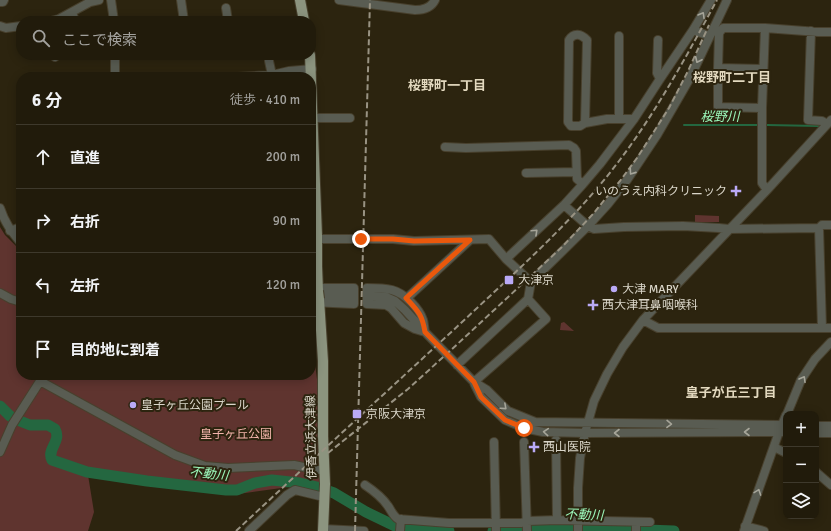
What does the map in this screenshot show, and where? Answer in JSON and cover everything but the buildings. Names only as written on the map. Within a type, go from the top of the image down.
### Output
[{"type":"main road","points":[[300,0],[303,16]]},
{"type":"main road","name":"伊香立浜大津線","points":[[311,60],[312,72]]},
{"type":"main road","name":"伊香立浜大津線","points":[[316,266],[323,361],[325,484],[323,530]]},
{"type":"street","points":[[0,2],[3,2],[4,0]]},
{"type":"street","points":[[66,16],[90,2],[100,0]]},
{"type":"street","points":[[111,0],[113,16]]},
{"type":"street","points":[[181,0],[183,16]]},
{"type":"street","points":[[339,0],[415,10],[425,9],[434,3],[435,0]]},
{"type":"street","points":[[506,259],[564,205],[600,164],[634,119],[711,0]]},
{"type":"street","points":[[457,365],[528,299],[531,282],[588,226],[627,180],[654,140],[690,78],[714,33],[727,0]]},
{"type":"street","points":[[226,8],[227,16]]},
{"type":"street","points":[[72,12],[73,16]]},
{"type":"street","points":[[0,26],[6,28],[16,27]]},
{"type":"street","points":[[693,30],[714,33],[723,28],[765,28],[831,32]]},
{"type":"street","points":[[765,28],[762,108],[762,183],[767,190]]},
{"type":"street","points":[[811,31],[808,120],[829,122]]},
{"type":"street","points":[[714,33],[718,68],[718,107],[762,108]]},
{"type":"street","points":[[585,123],[587,40],[583,36],[576,34],[571,36],[569,40],[568,122],[571,126],[580,126],[597,120],[619,118],[634,119]]},
{"type":"street","points":[[619,36],[619,118]]},
{"type":"street","points":[[658,40],[657,73],[660,79]]},
{"type":"street","points":[[115,60],[115,72]]},
{"type":"street","points":[[269,60],[271,72]]},
{"type":"street","points":[[718,68],[763,69]]},
{"type":"street","points":[[285,72],[312,69]]},
{"type":"street","points":[[316,118],[350,118]]},
{"type":"street","points":[[578,531],[580,458],[585,433],[594,401],[607,374],[623,347],[642,320],[767,190],[829,122]]},
{"type":"street","points":[[445,147],[466,148],[569,145],[576,151],[577,179],[583,184]]},
{"type":"street","points":[[526,173],[576,172]]},
{"type":"street","points":[[564,205],[588,226],[594,229],[683,226],[729,229],[819,228],[822,225],[831,225]]},
{"type":"street","points":[[0,208],[10,231],[16,238]]},
{"type":"street","points":[[642,320],[658,328],[827,328],[819,228]]},
{"type":"street","points":[[10,231],[16,229]]},
{"type":"street","points":[[316,239],[393,239],[414,241],[489,240],[506,259],[531,282]]},
{"type":"street","points":[[406,298],[470,240]]},
{"type":"street","points":[[367,288],[391,290],[406,298],[420,313],[425,332],[415,330],[407,325],[391,308],[386,305],[367,304],[367,288]]},
{"type":"street","points":[[0,293],[16,300]]},
{"type":"street","points":[[317,295],[351,296]]},
{"type":"street","points":[[369,296],[386,297],[395,301],[474,382],[487,390],[508,411],[535,422],[783,429]]},
{"type":"street","points":[[474,382],[546,319],[528,299]]},
{"type":"street","points":[[788,411],[801,380],[815,359],[831,342]]},
{"type":"street","points":[[0,452],[12,425],[41,380]]},
{"type":"street","points":[[45,380],[175,455],[205,466],[228,468],[294,465],[316,470],[324,470]]},
{"type":"street","points":[[474,382],[481,397],[505,420],[524,428],[543,432],[585,433],[783,429]]},
{"type":"street","points":[[819,426],[831,426]]},
{"type":"street","points":[[764,531],[745,529],[774,447],[783,429]]},
{"type":"street","points":[[819,433],[831,433]]},
{"type":"street","points":[[556,440],[557,520]]},
{"type":"street","points":[[494,442],[496,526]]},
{"type":"street","points":[[524,442],[528,531]]},
{"type":"street","points":[[774,447],[783,452]]},
{"type":"street","points":[[819,475],[831,485]]},
{"type":"street","points":[[366,486],[379,495],[398,519],[448,526],[496,526],[527,521],[557,520],[650,522]]},
{"type":"street","points":[[249,531],[294,490],[324,496]]},
{"type":"street","points":[[400,531],[401,519]]},
{"type":"street","points":[[636,522],[636,531]]},
{"type":"street","points":[[323,530],[364,531]]},
{"type":"green space","points":[[695,215],[719,216],[719,222],[695,222]]},
{"type":"green space","name":"皇子ヶ丘公園","points":[[0,227],[5,235],[16,246],[16,380],[316,380],[316,371],[322,492],[296,486],[238,494],[88,475],[94,512],[88,531],[0,531]]},
{"type":"green space","points":[[564,322],[574,331],[560,330],[561,323]]},
{"type":"waterway","name":"桜野川","points":[[684,125],[757,125]]},
{"type":"waterway","name":"桜野川","points":[[767,125],[819,126]]},
{"type":"waterway","name":"不動川","points":[[0,406],[15,419],[30,425],[48,425],[55,429],[57,438],[51,452],[52,460],[87,472],[147,481],[226,490],[237,490],[255,483],[272,480],[300,483],[334,493],[366,512],[395,526],[407,529],[449,531]]},
{"type":"waterway","name":"不動川","points":[[493,531],[562,527],[674,531]]},
{"type":"railway","points":[[355,531],[370,0]]},
{"type":"railway","points":[[236,531],[460,324],[563,226],[601,183],[633,142],[671,82],[717,0]]},
{"type":"railway","points":[[328,453],[408,389],[562,247],[593,214],[637,158],[669,108],[709,25]]},
{"type":"place","name":"いのうえ内科クリニック","points":[[736,191]]},
{"type":"place","name":"大津京","points":[[509,280]]},
{"type":"place","name":"大津 MARY","points":[[614,289]]},
{"type":"place","name":"西大津耳鼻咽喉科","points":[[593,305]]},
{"type":"place","name":"皇子ヶ丘公園プール","points":[[133,405]]},
{"type":"place","name":"京阪大津京","points":[[357,414]]},
{"type":"place","name":"西山医院","points":[[534,447]]},
{"type":"district","name":"桜野町二丁目","points":[[732,77]]},
{"type":"district","name":"桜野町一丁目","points":[[447,85]]},
{"type":"district","name":"皇子が丘三丁目","points":[[731,392]]},
{"type":"route","points":[[361,239],[393,239],[414,241],[470,240],[406,298],[420,313],[425,332],[474,382],[481,397],[505,420],[524,428]]}]
